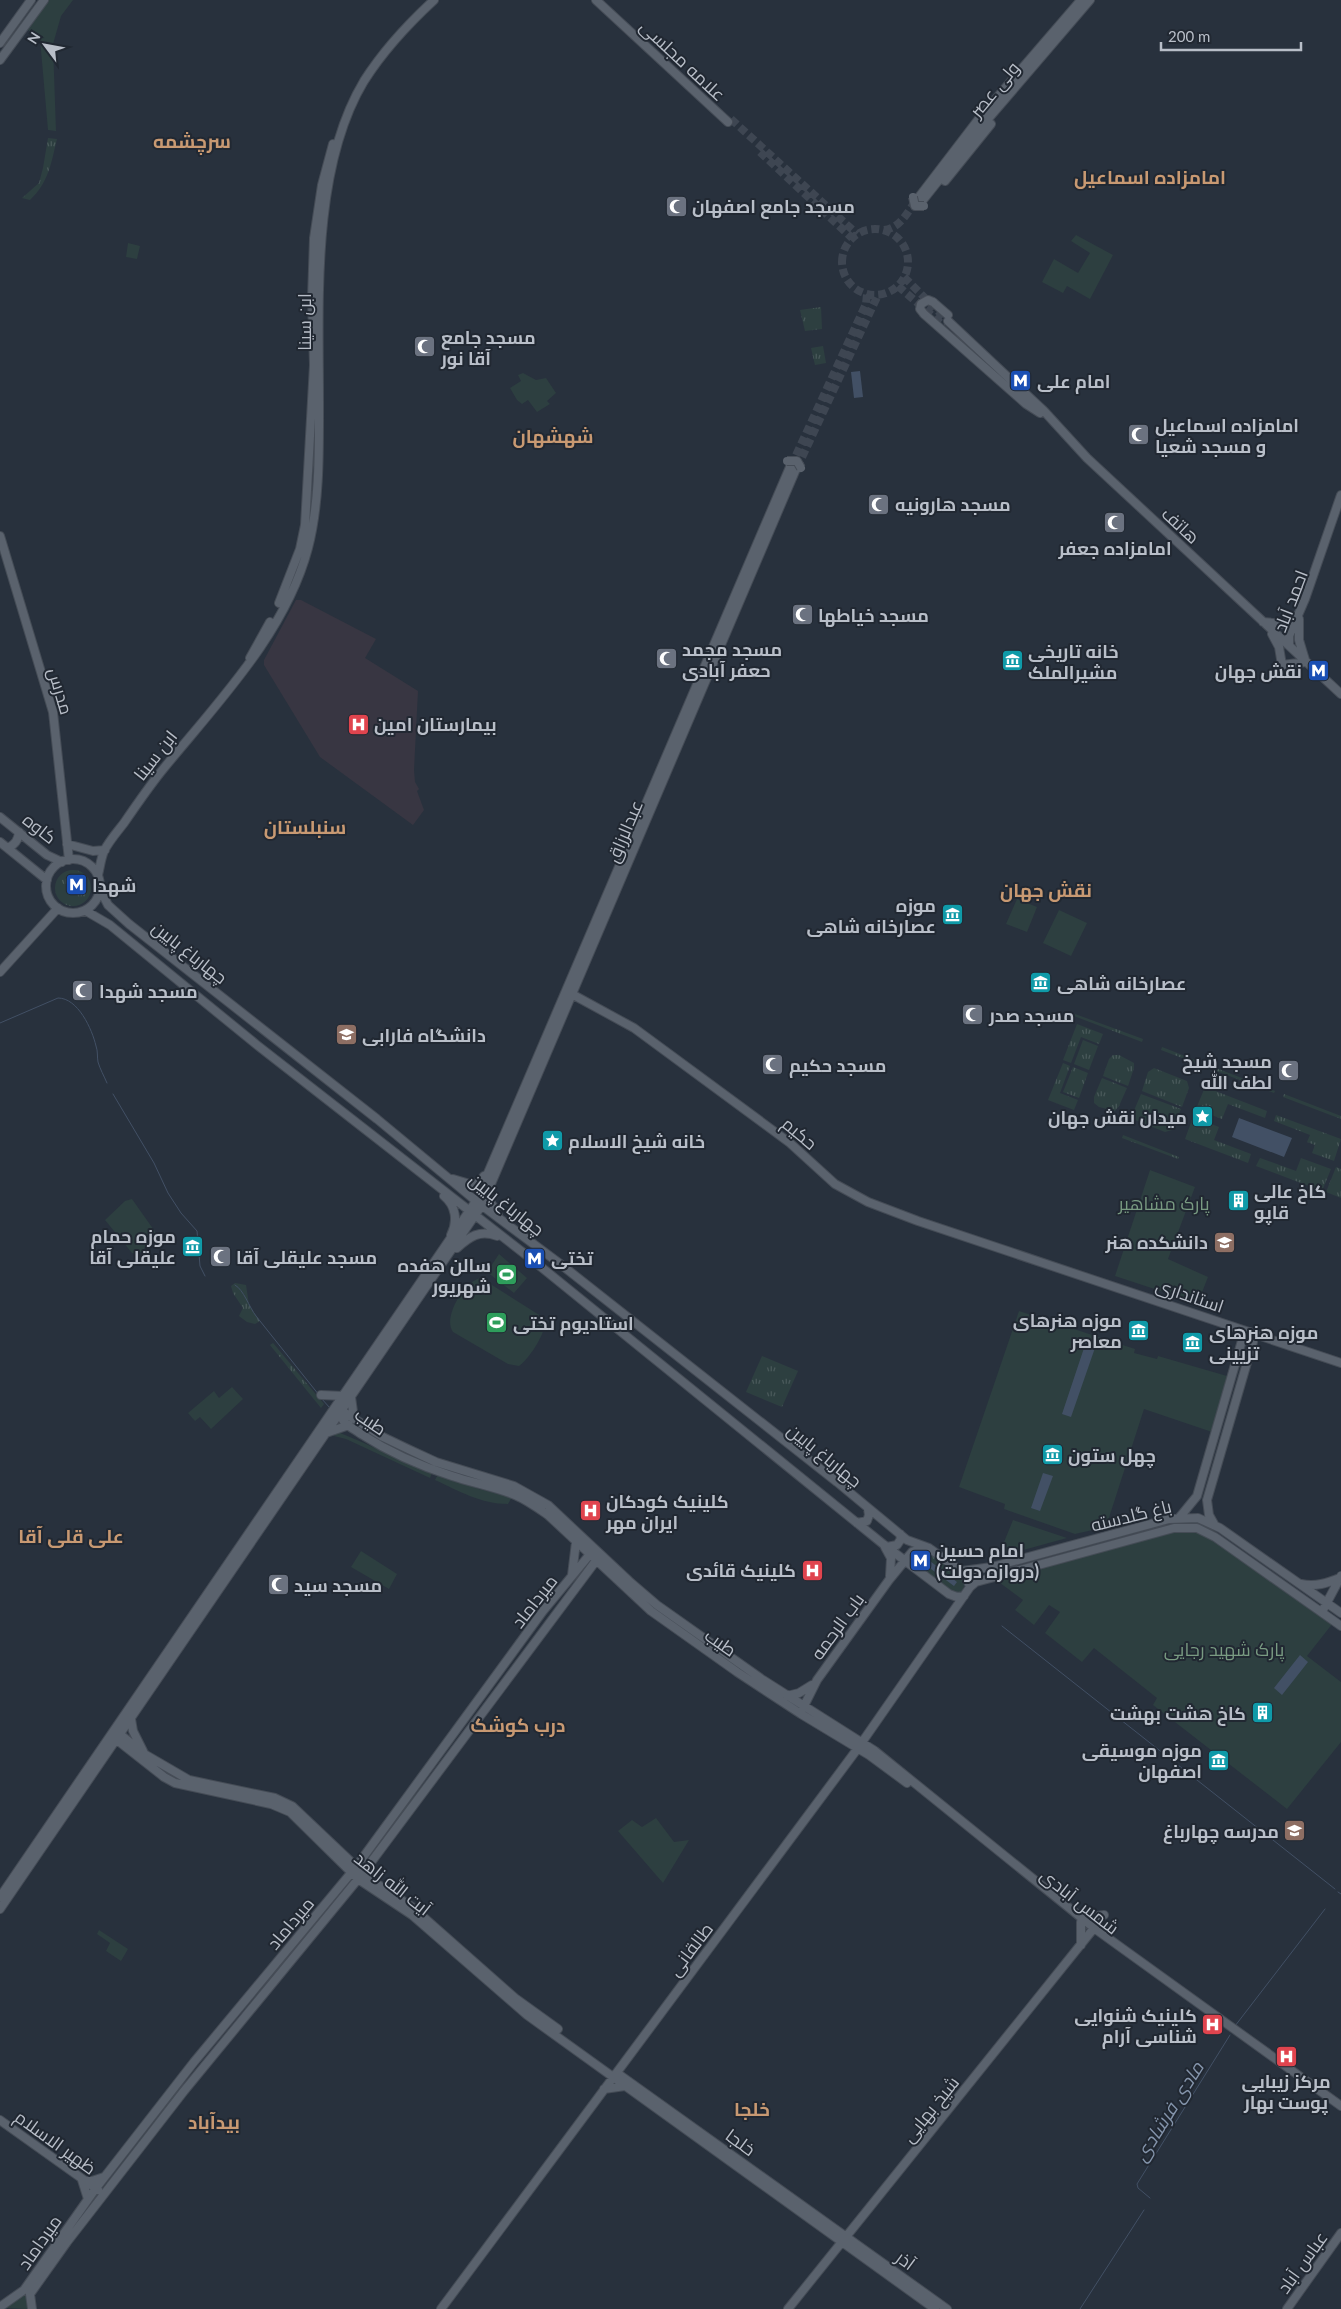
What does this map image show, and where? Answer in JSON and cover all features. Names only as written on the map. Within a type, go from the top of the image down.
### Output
[{"type":"main road","points":[[0,43],[31,0]]},
{"type":"main road","points":[[0,60],[44,0]]},
{"type":"main road","name":"ابن سینا","points":[[98,874],[104,850],[149,786],[249,662],[288,586],[300,549],[305,525],[314,365],[312,299],[314,238],[329,170],[341,121],[362,77],[392,36],[428,0]]},
{"type":"main road","name":"ابن سینا","points":[[329,170],[354,100],[364,82],[396,38],[434,0]]},
{"type":"main road","name":"علامه مجلسی","points":[[596,0],[729,120],[603,0]]},
{"type":"main road","name":"ولی عصر","points":[[1023,73],[1081,0]]},
{"type":"main road","name":"ولی عصر","points":[[1023,73],[1090,0]]},
{"type":"main road","points":[[1023,73],[1020,88],[920,200],[973,119],[1009,79],[1023,73]]},
{"type":"main road","points":[[947,321],[933,302],[928,300],[921,304],[920,309],[924,314],[1026,404],[1040,413]]},
{"type":"main road","name":"هاتف","points":[[947,321],[1040,413],[1341,694]]},
{"type":"main road","name":"هاتف","points":[[947,321],[1044,411],[1055,425]]},
{"type":"main road","points":[[793,466],[744,599],[735,604],[733,589],[793,466]]},
{"type":"main road","name":"احمد آباد","points":[[1299,617],[1341,496]]},
{"type":"main road","name":"احمد آباد","points":[[1289,645],[1289,636],[1299,617],[1341,503]]},
{"type":"main road","name":"مدرس","points":[[0,536],[53,712],[67,844],[66,861]]},
{"type":"main road","name":"عبدالرزاق","points":[[479,1203],[488,1191],[569,992],[735,604]]},
{"type":"main road","points":[[1299,617],[1299,640],[1306,662],[1282,665],[1279,647],[1266,625],[1284,624],[1299,617]]},
{"type":"main road","name":"کاوه","points":[[0,817],[47,855],[66,861]]},
{"type":"main road","points":[[8,848],[18,839],[20,832]]},
{"type":"main road","name":"کاوه","points":[[0,842],[47,880]]},
{"type":"main road","points":[[67,844],[80,849],[104,850]]},
{"type":"main road","points":[[76,859],[89,864],[98,874],[100,889],[94,903],[86,911],[70,913],[58,908],[48,896],[47,880],[50,872],[66,861],[76,859]]},
{"type":"main road","name":"چهارباغ پایین","points":[[100,889],[108,905],[479,1203],[837,1482],[907,1540],[933,1551],[962,1571]]},
{"type":"main road","points":[[0,972],[58,908]]},
{"type":"main road","name":"چهارباغ پایین","points":[[86,911],[98,916],[253,1042],[596,1311],[959,1603]]},
{"type":"main road","points":[[166,971],[175,960]]},
{"type":"main road","name":"عبدالرزاق","points":[[479,1203],[507,1130],[569,992]]},
{"type":"main road","name":"حکیم","points":[[569,992],[634,1028],[790,1143],[835,1184],[914,1220],[1029,1257]]},
{"type":"main road","points":[[253,1042],[263,1029]]},
{"type":"main road","points":[[357,1124],[360,1115],[366,1111]]},
{"type":"main road","points":[[448,1177],[473,1185],[479,1182],[507,1130]]},
{"type":"main road","points":[[414,1167],[421,1177],[450,1200],[454,1208],[455,1225],[446,1253]]},
{"type":"main road","points":[[488,1191],[492,1206],[502,1220]]},
{"type":"main road","points":[[0,1897],[116,1735],[131,1718],[479,1203]]},
{"type":"main road","points":[[446,1253],[478,1233],[485,1232],[504,1238]]},
{"type":"main road","points":[[516,1248],[519,1239],[525,1238]]},
{"type":"main road","name":"استانداری","points":[[1029,1257],[1341,1363]]},
{"type":"main road","points":[[596,1311],[600,1310],[605,1300]]},
{"type":"main road","points":[[1179,1518],[1197,1496],[1243,1337],[1250,1332],[1253,1342],[1207,1500],[1209,1515],[1214,1525]]},
{"type":"main road","points":[[321,1394],[348,1396]]},
{"type":"main road","points":[[326,1433],[351,1422],[348,1396]]},
{"type":"main road","points":[[0,1909],[116,1735],[273,1506],[326,1433],[337,1411]]},
{"type":"main road","name":"طیب","points":[[337,1411],[342,1419],[436,1462],[501,1481],[529,1494],[554,1511],[591,1552]]},
{"type":"main road","name":"طیب","points":[[351,1422],[379,1446],[444,1474],[517,1496],[548,1515],[576,1542],[657,1605],[787,1696],[802,1710]]},
{"type":"main road","points":[[398,1454],[403,1446]]},
{"type":"main road","points":[[856,1522],[867,1521],[868,1509]]},
{"type":"main road","name":"باغ گلدسته","points":[[962,1571],[976,1570],[1016,1561],[1179,1518],[1198,1518],[1214,1525],[1341,1613]]},
{"type":"main road","name":"باغ گلدسته","points":[[970,1586],[981,1580],[1017,1569],[1174,1528],[1190,1527],[1202,1529],[1322,1612],[1340,1622]]},
{"type":"main road","points":[[1128,1530],[1131,1539]]},
{"type":"main road","points":[[889,1580],[892,1566],[885,1545],[897,1545],[901,1539],[900,1534]]},
{"type":"main road","points":[[575,1588],[570,1580],[576,1542]]},
{"type":"main road","points":[[904,1560],[917,1550],[933,1551]]},
{"type":"main road","points":[[921,1574],[917,1565],[920,1555],[933,1551]]},
{"type":"main road","name":"میرداماد","points":[[32,2309],[27,2292],[104,2177],[222,2027],[366,1854],[538,1619],[591,1552]]},
{"type":"main road","name":"طیب","points":[[598,1558],[609,1573],[651,1610],[737,1672],[802,1710]]},
{"type":"main road","name":"میرداماد","points":[[0,2307],[27,2292],[231,2034],[361,1876],[598,1558]]},
{"type":"main road","name":"باب الرحمه","points":[[802,1710],[817,1680],[904,1560]]},
{"type":"main road","points":[[1016,1561],[1017,1569]]},
{"type":"main road","points":[[962,1571],[968,1578],[970,1586]]},
{"type":"main road","points":[[584,1576],[593,1572],[609,1573]]},
{"type":"main road","points":[[1297,1583],[1311,1586],[1327,1583],[1341,1577]]},
{"type":"main road","points":[[1322,1612],[1341,1577]]},
{"type":"main road","name":"طالقانی","points":[[441,2309],[860,1745],[970,1586]]},
{"type":"main road","points":[[948,1594],[957,1597],[964,1596]]},
{"type":"main road","points":[[787,1696],[799,1693],[810,1687],[817,1680]]},
{"type":"main road","name":"شمس آبادی","points":[[802,1710],[860,1745],[1082,1920]]},
{"type":"main road","points":[[131,1718],[133,1731],[146,1755]]},
{"type":"main road","points":[[874,1724],[871,1737],[875,1751]]},
{"type":"main road","name":"آیت الله زاهد","points":[[116,1735],[175,1774],[189,1780],[284,1802],[304,1816],[353,1869],[412,1915],[521,2011],[615,2076]]},
{"type":"main road","name":"آیت الله زاهد","points":[[116,1735],[164,1777],[175,1783],[280,1806],[290,1812],[342,1858]]},
{"type":"main road","points":[[452,1736],[460,1741]]},
{"type":"main road","name":"شمس آبادی","points":[[860,1745],[875,1751],[1093,1929],[1341,2112]]},
{"type":"main road","points":[[345,1880],[345,1868],[342,1858],[366,1854]]},
{"type":"main road","points":[[350,1889],[374,1886],[371,1869],[372,1860]]},
{"type":"main road","name":"آیت الله زاهد","points":[[374,1886],[412,1907],[515,1998],[558,2030]]},
{"type":"main road","points":[[1081,1945],[1082,1920],[1104,1916]]},
{"type":"main road","name":"شمس آبادی","points":[[1093,1929],[1341,2106]]},
{"type":"main road","name":"شیخ بهایی","points":[[788,2309],[1093,1929]]},
{"type":"main road","points":[[222,2027],[231,2034]]},
{"type":"main road","points":[[604,2089],[630,2086],[624,2071],[624,2063]]},
{"type":"main road","name":"خلجا","points":[[615,2076],[845,2239]]},
{"type":"main road","name":"ظهیر الاسلام","points":[[0,2120],[104,2195]]},
{"type":"main road","points":[[88,2199],[82,2180],[92,2181],[104,2177]]},
{"type":"main road","name":"عباس آباد","points":[[1287,2309],[1341,2233]]},
{"type":"main road","name":"آذر","points":[[845,2239],[925,2291],[947,2309]]},
{"type":"main road","name":"آذر","points":[[845,2239],[935,2309]]},
{"type":"shaded area","name":"بیمارستان امین","points":[[296,600],[301,600],[376,639],[365,658],[418,691],[414,770],[415,782],[419,789],[417,791],[424,810],[413,825],[320,757],[264,665],[264,660]]},
{"type":"green space","points":[[49,0],[73,0],[61,16],[53,44],[56,131],[48,130],[40,39],[28,30]]},
{"type":"green space","points":[[48,138],[57,139],[45,179],[30,200],[22,198],[39,183]]},
{"type":"green space","points":[[1076,235],[1113,255],[1090,299],[1067,286],[1063,293],[1042,282],[1054,259],[1078,273],[1090,253],[1071,241]]},
{"type":"green space","points":[[128,243],[140,246],[137,259],[126,257]]},
{"type":"green space","points":[[821,307],[822,329],[805,331],[800,310]]},
{"type":"green space","points":[[823,346],[826,363],[815,365],[811,348]]},
{"type":"green space","points":[[523,373],[536,380],[546,378],[556,393],[547,401],[550,404],[537,412],[528,400],[522,404],[517,400],[510,388],[521,381],[518,375]]},
{"type":"green space","points":[[73,870],[85,876],[91,888],[85,900],[73,906],[61,900],[55,888],[61,876]]},
{"type":"green space","points":[[1017,899],[1037,907],[1027,932],[1006,924]]},
{"type":"green space","points":[[1059,910],[1087,923],[1071,956],[1043,943]]},
{"type":"green space","points":[[1075,1014],[1143,1039],[1142,1042],[1074,1016]]},
{"type":"green space","points":[[1077,1024],[1103,1034],[1099,1044],[1081,1037],[1071,1063],[1063,1060]]},
{"type":"green space","points":[[1083,1040],[1098,1046],[1089,1070],[1074,1064]]},
{"type":"green space","points":[[1162,1047],[1275,1091],[1274,1093],[1161,1050]]},
{"type":"green space","points":[[1113,1055],[1119,1055],[1134,1063],[1128,1086],[1103,1076],[1109,1059]]},
{"type":"green space","points":[[1063,1063],[1070,1066],[1060,1093],[1078,1100],[1074,1110],[1048,1100]]},
{"type":"green space","points":[[1073,1067],[1088,1073],[1079,1098],[1063,1092]]},
{"type":"green space","points":[[1154,1068],[1187,1081],[1189,1088],[1182,1107],[1142,1091],[1148,1072]]},
{"type":"green space","points":[[1102,1078],[1127,1088],[1115,1111],[1099,1107],[1094,1103],[1094,1097]]},
{"type":"green space","points":[[1205,1087],[1267,1111],[1265,1118],[1228,1104],[1222,1119],[1196,1109]]},
{"type":"green space","points":[[1141,1094],[1181,1109],[1172,1130],[1165,1132],[1135,1120],[1133,1113]]},
{"type":"green space","points":[[1284,1094],[1341,1116],[1341,1119],[1283,1097]]},
{"type":"green space","points":[[1276,1115],[1341,1139],[1334,1161],[1312,1153],[1315,1145],[1307,1142],[1310,1135],[1274,1121]]},
{"type":"green space","points":[[1193,1117],[1219,1127],[1214,1140],[1251,1154],[1248,1163],[1185,1139]]},
{"type":"green space","points":[[1123,1135],[1179,1157],[1178,1159],[1122,1138]]},
{"type":"green space","points":[[1260,1158],[1296,1171],[1301,1158],[1331,1169],[1322,1191],[1256,1166]]},
{"type":"green space","points":[[1336,1167],[1341,1169],[1341,1198],[1326,1192]]},
{"type":"green space","name":"پارک مشاهیر","points":[[1150,1170],[1195,1187],[1168,1259],[1208,1277],[1199,1300],[1195,1299],[1194,1302],[1115,1276]]},
{"type":"green space","points":[[132,1199],[156,1233],[151,1236],[153,1240],[149,1242],[151,1244],[144,1248],[150,1257],[147,1257],[143,1251],[137,1254],[132,1253],[105,1220],[125,1201]]},
{"type":"green space","name":"سالن هفده شهریور","points":[[499,1254],[527,1278],[514,1293],[487,1272]]},
{"type":"green space","name":"استادیوم تختی","points":[[481,1278],[544,1318],[544,1330],[541,1337],[533,1351],[519,1366],[508,1364],[453,1332],[450,1326],[453,1309],[462,1292],[468,1285]]},
{"type":"green space","points":[[235,1283],[246,1285],[249,1305],[260,1321],[255,1324],[247,1322],[239,1316],[243,1308],[233,1293],[231,1286]]},
{"type":"green space","points":[[1019,1311],[1135,1349],[1134,1353],[1157,1359],[1158,1356],[1227,1376],[1212,1432],[1144,1409],[1106,1527],[1075,1534],[1004,1509],[1005,1504],[959,1487]]},
{"type":"green space","points":[[273,1343],[324,1404],[321,1408],[270,1345]]},
{"type":"green space","points":[[762,1356],[798,1371],[782,1407],[746,1392]]},
{"type":"green space","points":[[232,1387],[243,1399],[211,1429],[200,1417],[195,1421],[188,1413],[214,1391],[219,1398]]},
{"type":"green space","points":[[338,1432],[432,1473],[430,1478],[346,1439],[334,1436]]},
{"type":"green space","points":[[438,1474],[479,1489],[512,1497],[508,1504],[479,1499],[435,1480]]},
{"type":"green space","points":[[1013,1520],[1067,1538],[998,1557]]},
{"type":"green space","name":"پارک شهید رجایی","points":[[1187,1531],[1203,1533],[1333,1623],[1307,1656],[1341,1682],[1341,1742],[1287,1809],[1153,1705],[1157,1698],[1094,1648],[1082,1662],[1045,1633],[1060,1612],[1049,1605],[1034,1625],[1015,1610],[1023,1600],[996,1580],[1166,1534]]},
{"type":"green space","points":[[361,1551],[397,1574],[389,1589],[351,1567]]},
{"type":"green space","points":[[931,1554],[962,1575],[966,1583],[961,1592],[953,1594],[922,1571],[920,1561],[924,1555]]},
{"type":"green space","points":[[656,1818],[674,1842],[689,1840],[663,1883],[618,1831],[632,1820],[642,1827]]},
{"type":"green space","points":[[99,1930],[128,1949],[121,1961],[106,1951],[110,1943],[97,1934]]},
{"type":"green space","points":[[22,2293],[27,2297],[29,2309],[3,2308]]},
{"type":"water","points":[[860,371],[863,397],[854,398],[851,372]]},
{"type":"water","points":[[1239,1118],[1292,1138],[1284,1157],[1232,1137]]},
{"type":"water","points":[[1086,1342],[1096,1345],[1071,1417],[1062,1414]]},
{"type":"water","points":[[1043,1473],[1053,1476],[1040,1511],[1031,1508]]},
{"type":"water","points":[[930,1561],[957,1582],[954,1586],[927,1566]]},
{"type":"water","points":[[1300,1655],[1308,1662],[1282,1695],[1274,1688]]},
{"type":"waterway","points":[[0,1023],[58,998],[65,999],[78,1009],[87,1023],[97,1048],[99,1065],[107,1083]]},
{"type":"waterway","points":[[113,1094],[154,1163],[168,1193],[181,1213],[197,1231],[200,1266],[205,1276]]},
{"type":"waterway","points":[[235,1285],[241,1291],[256,1316],[319,1395]]},
{"type":"waterway","points":[[321,1398],[330,1408]]},
{"type":"waterway","points":[[1002,1626],[1335,1889]]},
{"type":"waterway","name":"مادی فرشادی","points":[[1235,2026],[1325,1909]]},
{"type":"waterway","name":"مادی فرشادی","points":[[1150,2198],[1138,2188],[1137,2184],[1230,2035]]},
{"type":"waterway","name":"مادی فرشادی","points":[[1080,2309],[1144,2210]]},
{"type":"tunnel","points":[[731,119],[857,234]]},
{"type":"tunnel","points":[[760,152],[852,238]]},
{"type":"tunnel","points":[[884,230],[890,229],[900,222],[917,199]]},
{"type":"tunnel","points":[[875,229],[888,232],[898,239],[905,249],[908,262],[905,275],[898,285],[888,292],[875,295],[862,292],[852,285],[845,275],[842,262],[845,249],[852,239],[862,232],[875,229]]},
{"type":"tunnel","points":[[904,277],[948,321]]},
{"type":"tunnel","points":[[898,286],[944,326]]},
{"type":"tunnel","points":[[791,466],[866,304],[867,294]]},
{"type":"tunnel","points":[[797,468],[878,295]]},
{"type":"place","name":"مسجد جامع اصفهان","points":[[676,206]]},
{"type":"place","name":"مسجد جامع آقا نور","points":[[425,347]]},
{"type":"place","name":"امام علی","points":[[1021,381]]},
{"type":"place","name":"امامزاده اسماعیل و مسجد شعیا","points":[[1139,435]]},
{"type":"place","name":"مسجد هارونیه","points":[[879,504]]},
{"type":"place","name":"امامزاده جعفر","points":[[1115,523]]},
{"type":"place","name":"مسجد خیاطها","points":[[802,615]]},
{"type":"place","name":"مسجد مجمد حعفر آبادی","points":[[666,659]]},
{"type":"place","name":"خانه تاریخی مشیرالملک","points":[[1012,661]]},
{"type":"place","name":"نقش جهان","points":[[1318,671]]},
{"type":"place","name":"بیمارستان امین","points":[[358,724]]},
{"type":"place","name":"شهدا","points":[[76,885]]},
{"type":"place","name":"موزه عصارخانه شاهی","points":[[952,915]]},
{"type":"place","name":"عصارخانه شاهی","points":[[1041,983]]},
{"type":"place","name":"مسجد شهدا","points":[[83,991]]},
{"type":"place","name":"مسجد صدر","points":[[973,1015]]},
{"type":"place","name":"دانشگاه فارابی","points":[[346,1035]]},
{"type":"place","name":"مسجد حکیم","points":[[773,1065]]},
{"type":"place","name":"مسجد شیخ لطف الله","points":[[1288,1071]]},
{"type":"place","name":"میدان نقش جهان","points":[[1203,1117]]},
{"type":"place","name":"خانه شیخ الاسلام","points":[[552,1141]]},
{"type":"place","name":"کاخ عالی قاپو","points":[[1238,1201]]},
{"type":"place","name":"دانشکده هنر","points":[[1224,1242]]},
{"type":"place","name":"موزه حمام علیقلی آقا","points":[[192,1246]]},
{"type":"place","name":"مسجد علیقلی آقا","points":[[220,1257]]},
{"type":"place","name":"تختی","points":[[535,1258]]},
{"type":"place","name":"سالن هفده شهریور","points":[[507,1275]]},
{"type":"place","name":"استادیوم تختی","points":[[497,1323]]},
{"type":"place","name":"موزه هنرهای معاصر","points":[[1138,1330]]},
{"type":"place","name":"موزه هنرهای تزیینی","points":[[1193,1342]]},
{"type":"place","name":"چهل ستون","points":[[1052,1455]]},
{"type":"place","name":"کلینیک کودکان ایران مهر","points":[[590,1511]]},
{"type":"place","name":"امام حسین (دروازه دولت)","points":[[920,1560]]},
{"type":"place","name":"کلینیک قائدی","points":[[812,1570]]},
{"type":"place","name":"مسجد سید","points":[[278,1585]]},
{"type":"place","name":"کاخ هشت بهشت","points":[[1262,1713]]},
{"type":"place","name":"موزه موسیقی اصفهان","points":[[1218,1760]]},
{"type":"place","name":"مدرسه چهارباغ","points":[[1295,1831]]},
{"type":"place","name":"کلینیک شنوایی شناسی آرام","points":[[1213,2025]]},
{"type":"place","name":"مرکز زیبایی پوست بهار","points":[[1286,2056]]},
{"type":"district","name":"سرچشمه","points":[[192,140]]},
{"type":"district","name":"امامزاده اسماعیل","points":[[1150,176]]},
{"type":"district","name":"شهشهان","points":[[553,435]]},
{"type":"district","name":"سنبلستان","points":[[305,826]]},
{"type":"district","name":"نقش جهان","points":[[1046,889]]},
{"type":"district","name":"علی قلی آقا","points":[[71,1535]]},
{"type":"district","name":"درب کوشک","points":[[518,1724]]},
{"type":"district","name":"خلجا","points":[[752,2108]]},
{"type":"district","name":"بیدآباد","points":[[214,2121]]}]
